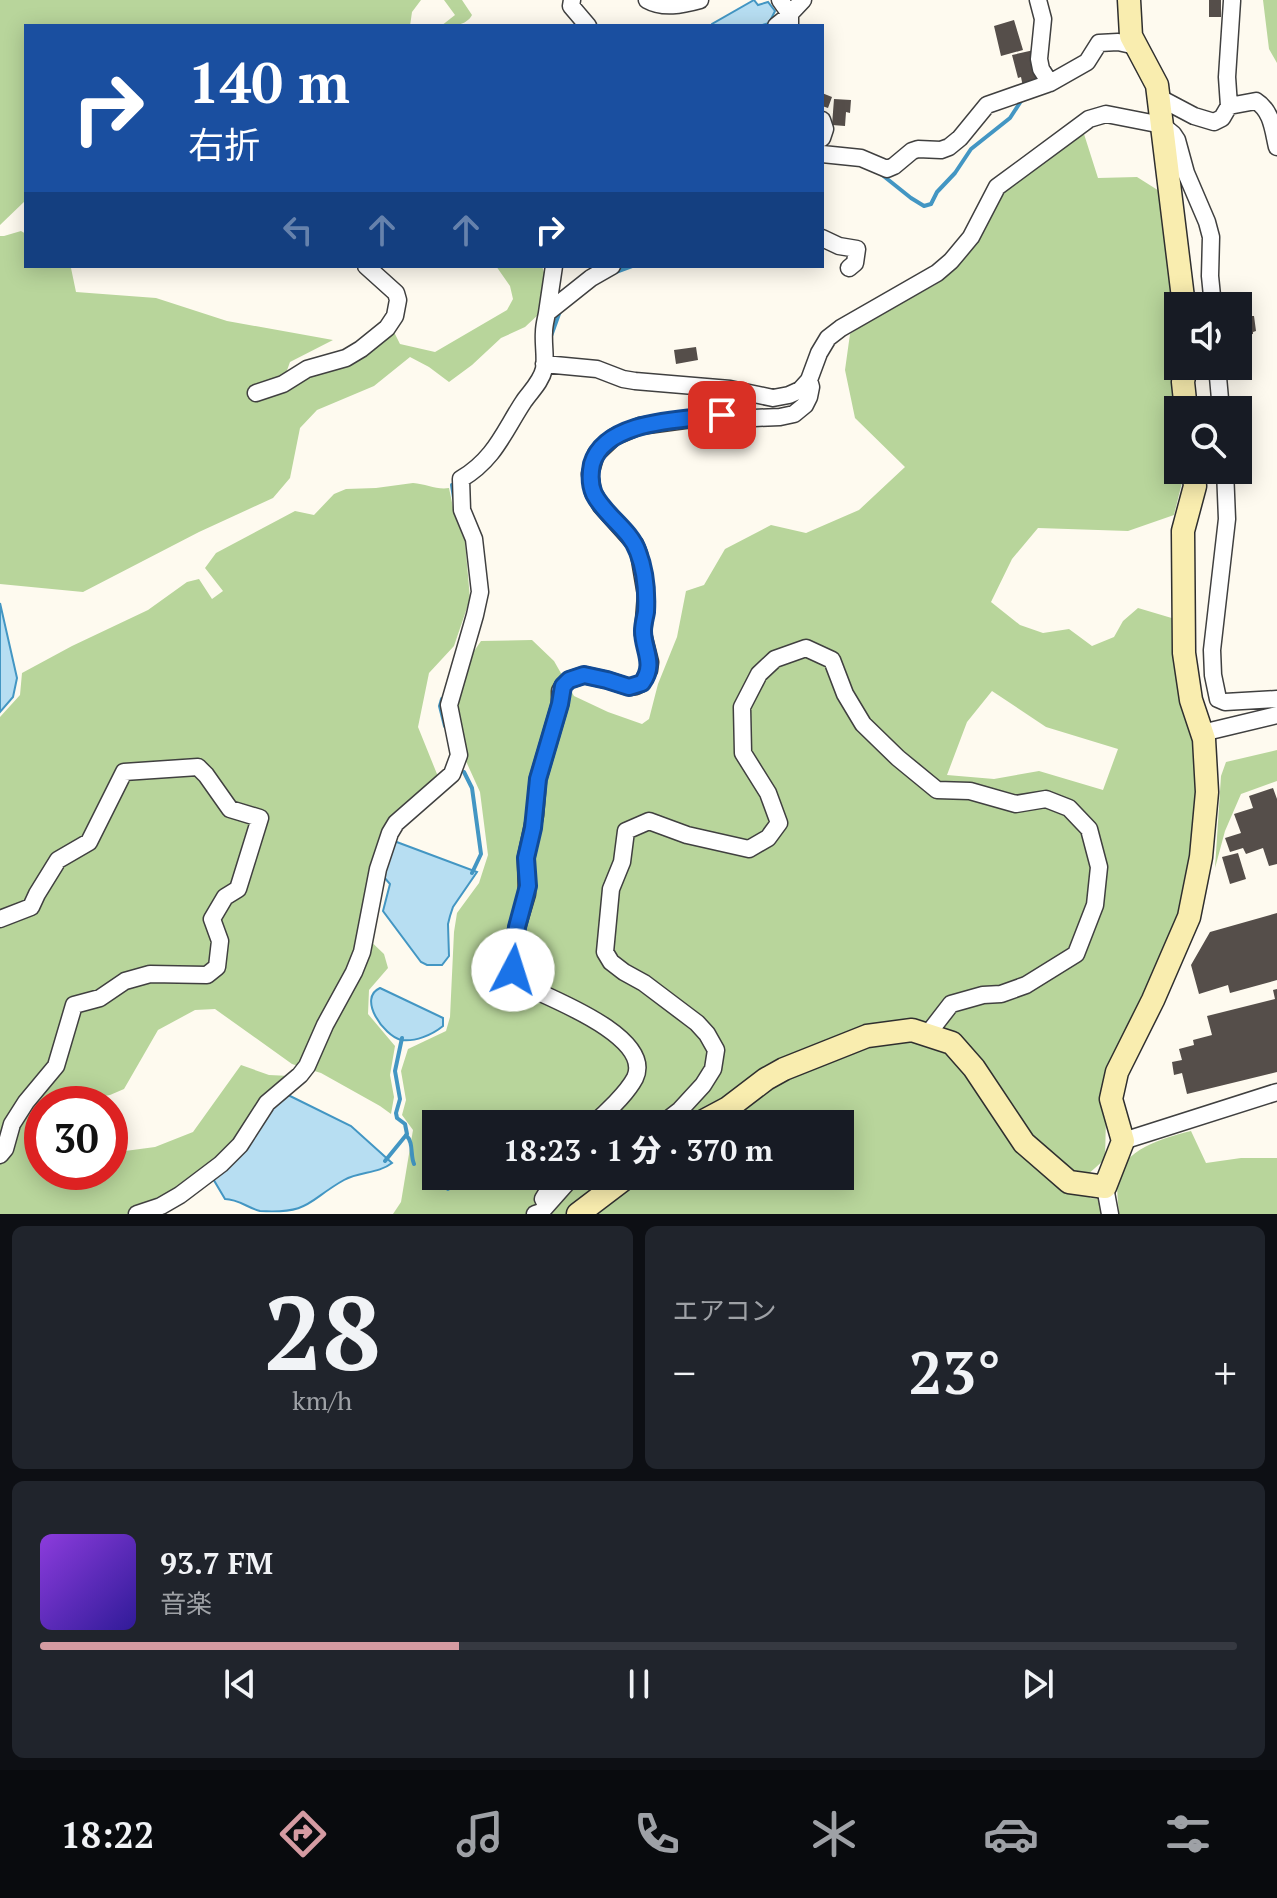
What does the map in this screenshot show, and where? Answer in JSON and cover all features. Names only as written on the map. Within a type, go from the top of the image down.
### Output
[{"type":"street","points":[[572,0],[571,6],[586,24]]},
{"type":"street","points":[[647,0],[657,5],[680,5],[700,0]]},
{"type":"street","points":[[787,13],[803,0]]},
{"type":"street","points":[[1038,0],[1043,19],[1039,59],[1050,83]]},
{"type":"street","points":[[1129,0],[1131,36],[1157,85],[1182,292]]},
{"type":"street","points":[[1158,97],[1194,116],[1214,122],[1222,118],[1229,106],[1227,77],[1232,1]]},
{"type":"street","points":[[824,154],[861,158],[891,168],[912,151],[949,147],[987,105],[1050,83],[1083,65],[1099,43],[1107,41],[1136,46]]},
{"type":"street","points":[[1229,106],[1256,101],[1264,107],[1277,147]]},
{"type":"street","points":[[549,364],[597,369],[635,381],[717,387],[773,398],[789,395],[800,390],[809,380],[828,338],[937,273],[951,261],[971,237],[997,187],[1089,119],[1106,114],[1162,125],[1177,140],[1186,173],[1211,237],[1212,292]]},
{"type":"street","points":[[824,239],[857,249],[855,263],[849,268]]},
{"type":"street","points":[[256,393],[283,384],[307,369],[346,358],[387,328],[395,316],[396,293],[368,268]]},
{"type":"street","points":[[137,1214],[180,1195],[221,1164],[240,1145],[267,1103],[307,1066],[362,952],[378,869],[390,833],[396,823],[452,774],[456,766],[459,755],[449,705],[480,592],[474,539],[462,510],[461,479],[482,463],[502,440],[549,364],[544,331],[554,268]]},
{"type":"street","points":[[547,313],[608,268]]},
{"type":"street","points":[[607,1110],[635,1078],[636,1059],[631,1051],[606,1026],[523,985],[513,970],[517,927],[528,886],[526,858],[533,828],[538,779],[563,686],[569,680],[584,675],[629,687],[642,683],[649,670],[643,634],[646,595],[639,554],[635,544],[601,506],[593,492],[592,463],[596,454],[614,437],[640,426],[722,415],[754,418],[794,414],[809,397],[809,380]]},
{"type":"street","points":[[1110,1214],[1105,1187],[1123,1141],[1111,1099],[1117,1072],[1189,917],[1201,857],[1207,792],[1202,733],[1191,700],[1184,653],[1183,531],[1195,484]]},
{"type":"street","points":[[1226,484],[1227,519],[1212,650],[1218,699],[1225,702],[1277,699]]},
{"type":"street","points":[[680,1110],[713,1069],[716,1050],[697,1023],[611,962],[605,952],[611,889],[622,862],[626,831],[649,821],[687,835],[749,849],[768,838],[779,823],[768,793],[743,753],[742,707],[759,674],[775,659],[806,648],[832,660],[845,694],[863,724],[937,790],[970,791],[1016,804],[1046,799],[1069,808],[1089,829],[1099,867],[1095,905],[1076,954],[1026,985],[1001,994],[983,995],[951,1004],[927,1035]]},
{"type":"street","points":[[1202,733],[1277,715]]},
{"type":"street","points":[[0,919],[31,907],[58,860],[89,842],[124,772],[198,767],[230,809],[260,818],[238,889],[225,897],[212,919],[220,941],[217,967],[207,975],[150,974],[125,981],[100,998],[74,1005],[56,1066],[12,1124],[5,1149],[0,1155]]},
{"type":"street","points":[[724,1110],[766,1079],[799,1063],[867,1036],[912,1030],[952,1043],[974,1068],[1024,1143],[1069,1182],[1105,1187]]},
{"type":"street","points":[[1123,1141],[1277,1092]]},
{"type":"street","points":[[535,1214],[549,1190]]},
{"type":"street","points":[[535,1214],[541,1212],[561,1190]]},
{"type":"street","points":[[578,1214],[610,1190]]},
{"type":"green space","points":[[0,0],[421,0],[412,12],[410,24],[24,24],[24,202],[0,225]]},
{"type":"green space","points":[[444,0],[462,0],[472,15],[463,23],[444,24],[455,15]]},
{"type":"green space","points":[[1263,0],[1277,0],[1277,63],[1269,49]]},
{"type":"green space","points":[[1084,134],[1098,178],[1137,177],[1164,194],[1173,292],[1164,292],[1164,380],[1177,380],[1178,396],[1164,396],[1164,484],[1182,484],[1174,515],[1128,531],[1038,528],[1012,559],[991,602],[1020,625],[1043,633],[1069,629],[1092,646],[1114,637],[1123,621],[1138,608],[1175,619],[1197,736],[1200,800],[1184,910],[1107,1076],[1105,1159],[1085,1177],[1090,1198],[1101,1199],[1103,1214],[393,1214],[401,1202],[413,1130],[402,1115],[406,1100],[401,1071],[408,1049],[446,1031],[450,1017],[457,913],[479,883],[488,855],[480,792],[465,759],[457,711],[470,657],[481,641],[532,640],[554,661],[574,696],[642,724],[649,719],[658,684],[677,637],[686,591],[704,585],[725,549],[771,525],[806,533],[859,510],[905,467],[855,418],[845,370],[850,334],[878,315],[935,285],[967,256],[1000,192]],"holes":[[[992,691],[1046,727],[1118,749],[1103,790],[1039,771],[994,779],[947,775],[967,722]]]},
{"type":"green space","points":[[24,233],[24,268],[71,268],[76,292],[156,298],[227,321],[333,340],[290,362],[285,376],[393,330],[400,344],[435,352],[507,310],[513,299],[510,286],[497,268],[543,268],[546,279],[540,313],[525,327],[501,338],[449,382],[410,357],[374,386],[317,410],[300,428],[290,478],[273,498],[83,592],[0,584],[0,236]]},
{"type":"green space","points":[[413,483],[449,488],[455,517],[465,541],[470,599],[454,646],[429,673],[418,727],[439,779],[392,820],[363,934],[384,954],[388,968],[369,990],[368,1014],[395,1046],[390,1075],[394,1097],[391,1114],[321,1073],[292,1064],[215,1009],[195,1010],[158,1030],[126,1086],[24,1086],[24,1190],[128,1190],[128,1151],[155,1147],[193,1132],[241,1065],[269,1075],[290,1076],[239,1137],[214,1163],[168,1197],[142,1205],[127,1214],[0,1214],[0,717],[20,695],[22,673],[148,610],[187,582],[199,579],[212,599],[223,591],[205,568],[216,553],[295,511],[314,515],[334,494],[346,489]]},
{"type":"green space","points":[[1277,750],[1277,781],[1241,794],[1225,831],[1215,868],[1221,776],[1226,762]]},
{"type":"green space","points":[[1191,1131],[1206,1163],[1241,1158],[1277,1158],[1277,1214],[1119,1214],[1117,1182],[1126,1161],[1145,1147]]},
{"type":"water","points":[[754,0],[758,5],[768,2],[775,11],[766,24],[712,24]]},
{"type":"water","points":[[0,603],[17,678],[13,697],[0,712]]},
{"type":"water","points":[[394,841],[477,872],[453,907],[448,924],[449,956],[442,965],[421,962],[383,911],[390,884],[383,876]]},
{"type":"water","points":[[380,988],[443,1018],[443,1026],[418,1039],[401,1040],[394,1037],[387,1032],[372,1008],[371,1000]]},
{"type":"water","points":[[286,1094],[351,1126],[392,1163],[350,1177],[308,1204],[290,1210],[260,1211],[225,1199],[212,1177],[280,1097]]},
{"type":"building","points":[[1209,0],[1221,0],[1221,17],[1209,17]]},
{"type":"building","points":[[1014,20],[1023,50],[1001,56],[994,26]]},
{"type":"building","points":[[1034,50],[1042,82],[1023,87],[1012,55]]},
{"type":"building","points":[[824,94],[832,97],[828,108],[824,107]]},
{"type":"building","points":[[834,99],[851,100],[845,126],[832,125]]},
{"type":"building","points":[[1252,316],[1254,316],[1256,331],[1253,334]]},
{"type":"building","points":[[696,347],[698,360],[676,364],[674,350]]},
{"type":"building","points":[[1273,788],[1277,799],[1277,864],[1269,866],[1263,848],[1246,854],[1243,848],[1230,852],[1225,838],[1241,833],[1234,814],[1253,808],[1249,796]]},
{"type":"building","points":[[1238,853],[1246,879],[1230,884],[1222,857]]},
{"type":"building","points":[[1277,913],[1277,980],[1230,993],[1228,985],[1199,994],[1191,965],[1210,932]]},
{"type":"building","points":[[1277,989],[1277,1072],[1187,1094],[1182,1073],[1174,1075],[1172,1062],[1182,1060],[1179,1049],[1194,1045],[1193,1040],[1212,1035],[1207,1016],[1275,999],[1273,990]]},
{"type":"waterway","points":[[881,174],[924,206],[931,204],[971,149],[1010,118],[1023,98]]},
{"type":"waterway","points":[[613,273],[627,268]]},
{"type":"waterway","points":[[551,336],[560,311]]},
{"type":"waterway","points":[[454,498],[452,485],[458,484]]},
{"type":"waterway","points":[[442,699],[440,706],[445,726]]},
{"type":"waterway","points":[[464,772],[472,788],[481,854],[472,873]]},
{"type":"waterway","points":[[385,1161],[407,1134],[405,1124],[396,1113],[400,1099],[395,1071],[402,1038]]},
{"type":"waterway","points":[[406,1135],[414,1164]]},
{"type":"route","points":[[513,970],[517,927],[528,886],[526,858],[535,815],[535,792],[560,704],[560,691],[569,680],[584,675],[622,686],[636,686],[642,683],[649,670],[643,634],[646,595],[639,554],[635,544],[601,506],[593,492],[592,463],[604,445],[627,430],[722,415]]}]
